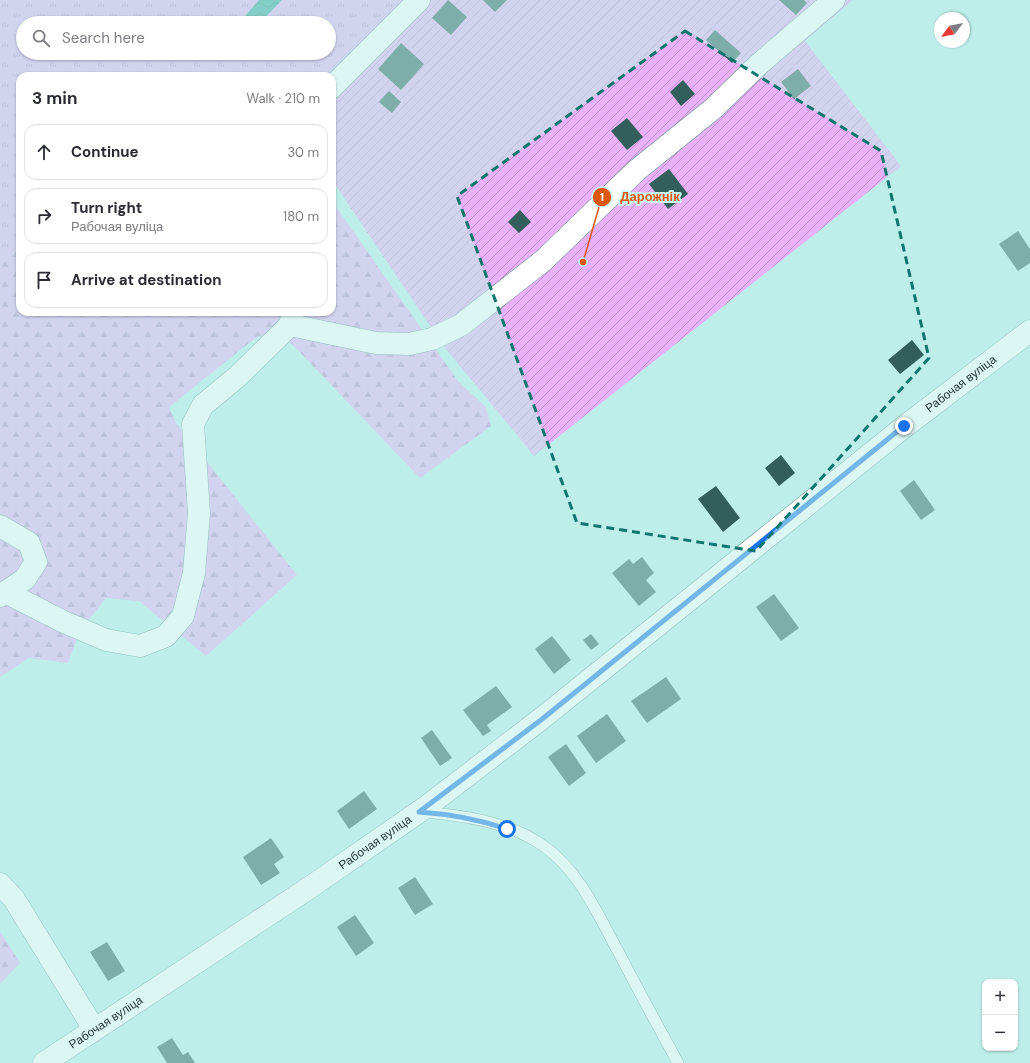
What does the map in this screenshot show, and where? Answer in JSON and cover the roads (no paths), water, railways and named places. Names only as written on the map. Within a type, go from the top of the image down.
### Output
[{"type":"street","points":[[336,83],[419,0]]},
{"type":"street","points":[[3,595],[106,640],[140,646],[166,636],[183,616],[194,573],[199,513],[193,424],[203,405],[237,377],[292,319],[376,343],[409,344],[432,339],[461,325],[544,260],[637,170],[714,108],[758,65],[834,0]]},
{"type":"street","name":"Рабочая вуліца","points":[[44,1063],[309,888],[419,812],[541,720],[904,426],[1030,331]]},
{"type":"street","points":[[0,526],[30,543],[36,562],[25,579],[3,595]]},
{"type":"street","points":[[0,884],[14,899],[94,1029]]},
{"type":"lane","points":[[419,812],[442,813],[489,823],[525,835],[546,847],[566,866],[590,901],[678,1063]]},
{"type":"water","points":[[259,0],[282,0],[267,16],[245,16]]},
{"type":"place","name":"Дарожнік","points":[[583,262]]}]
